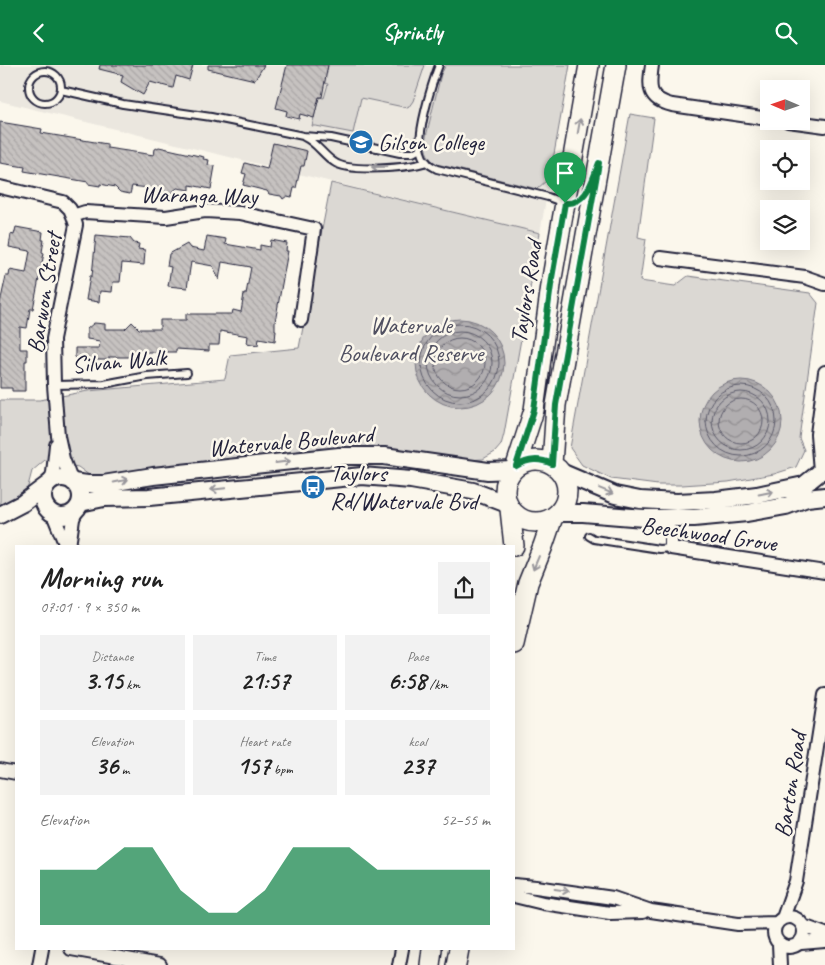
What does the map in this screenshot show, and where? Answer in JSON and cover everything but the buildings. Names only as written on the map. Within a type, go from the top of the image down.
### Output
[{"type":"main road","name":"Taylors Road","points":[[514,468],[534,410],[552,278],[589,65]]},
{"type":"main road","name":"Taylors Road","points":[[556,468],[556,405],[616,65]]},
{"type":"main road","points":[[565,203],[572,204],[584,197],[599,163]]},
{"type":"main road","points":[[515,640],[528,583],[556,515],[566,497],[567,488],[556,468],[543,460],[524,461],[514,468],[505,483],[505,497],[517,516],[534,522],[544,521],[556,515]]},
{"type":"main road","points":[[509,506],[514,545]]},
{"type":"main road","points":[[430,965],[432,950]]},
{"type":"main road","points":[[456,965],[459,950]]},
{"type":"street","points":[[652,65],[650,89],[658,101],[672,105],[760,118]]},
{"type":"street","points":[[810,124],[825,126]]},
{"type":"street","points":[[0,187],[63,202],[70,209],[73,216]]},
{"type":"street","name":"Waranga Way","points":[[73,216],[85,212],[166,217],[205,211],[240,213],[314,229],[301,320]]},
{"type":"street","name":"Barwon Street","points":[[72,481],[63,459],[58,436],[53,339],[76,225],[73,216]]},
{"type":"street","points":[[660,258],[805,277],[825,284]]},
{"type":"street","points":[[556,515],[573,512],[618,517],[694,518],[747,513],[786,506],[807,498],[825,495],[818,483],[821,470],[818,434],[825,372]]},
{"type":"street","points":[[819,420],[825,443]]},
{"type":"street","name":"Barwon Street","points":[[49,484],[53,473],[58,436]]},
{"type":"street","name":"Watervale Boulevard","points":[[72,481],[87,485],[102,484],[153,476],[362,455],[410,459],[488,471],[514,468]]},
{"type":"street","points":[[556,468],[615,495],[640,500],[677,502],[738,497],[804,485],[821,470]]},
{"type":"street","name":"Watervale Boulevard","points":[[78,505],[104,499],[149,497],[362,476],[411,480],[473,491],[509,506]]},
{"type":"street","points":[[0,516],[24,503],[60,478],[72,481],[80,491],[68,545]]},
{"type":"street","points":[[49,484],[44,490],[44,502],[52,513],[68,545]]},
{"type":"street","points":[[0,516],[26,512],[66,515],[78,505]]},
{"type":"street","points":[[665,518],[671,536],[671,549]]},
{"type":"street","name":"Beechwood Grove","points":[[671,549],[825,572]]},
{"type":"street","name":"Barton Road","points":[[780,921],[796,881],[825,695]]},
{"type":"street","points":[[0,770],[15,773]]},
{"type":"street","name":"Barton Road","points":[[796,881],[800,923]]},
{"type":"street","points":[[515,885],[613,898],[651,911],[738,925],[777,941],[783,947],[825,941]]},
{"type":"street","points":[[515,896],[543,903],[610,913],[651,911]]},
{"type":"street","points":[[738,925],[780,921],[793,917],[800,923],[825,935]]},
{"type":"street","points":[[780,921],[774,933],[780,965]]},
{"type":"street","points":[[786,965],[805,935],[800,923]]},
{"type":"street","points":[[39,965],[42,950]]},
{"type":"street","points":[[77,950],[160,965]]},
{"type":"street","points":[[399,965],[402,950]]},
{"type":"lane","points":[[439,65],[424,120],[420,149],[427,162],[437,169],[565,203]]},
{"type":"lane","points":[[49,71],[60,80],[61,90],[55,100],[44,103],[39,102],[31,95],[29,84],[38,72],[49,71]]},
{"type":"lane","points":[[61,90],[123,104],[211,117],[303,136],[331,138],[400,153],[413,153],[420,149]]},
{"type":"lane","points":[[303,136],[341,166],[359,168],[400,167],[415,166],[427,162]]},
{"type":"lane","name":"Silvan Walk","points":[[54,385],[104,384],[147,376],[187,373]]},
{"type":"lane","name":"Beechwood Grove","points":[[589,536],[594,539],[659,549],[671,549]]},
{"type":"shaded area","name":"Gilson College","points":[[0,65],[570,65],[540,233],[0,101]]},
{"type":"green space","points":[[328,65],[425,65],[413,101],[408,108],[361,98],[353,133],[312,126],[319,97],[324,98],[328,84],[323,83]]},
{"type":"green space","points":[[446,65],[570,65],[549,182],[546,181],[537,189],[437,164],[431,159],[426,152],[425,141],[441,74]]},
{"type":"green space","points":[[630,114],[654,118],[638,237],[646,239],[640,281],[675,286],[688,276],[810,293],[818,303],[799,438],[804,450],[796,467],[774,474],[728,482],[658,485],[611,479],[582,465],[570,448]]},
{"type":"green space","name":"Watervale Boulevard Reserve","points":[[331,183],[540,233],[504,434],[501,445],[495,452],[483,459],[469,460],[400,449],[93,478],[78,467],[45,460],[32,471],[26,494],[0,508],[0,400],[40,400],[88,391],[225,379],[230,355],[299,348]]},
{"type":"water","points":[[460,319],[477,323],[491,332],[500,346],[504,363],[500,380],[491,394],[477,403],[460,407],[443,403],[429,394],[420,380],[416,363],[420,346],[429,332],[443,323]]},
{"type":"water","points":[[741,380],[757,384],[770,392],[778,405],[782,421],[778,437],[770,450],[757,458],[741,462],[725,458],[712,450],[704,437],[700,421],[704,405],[712,392],[725,384]]},
{"type":"place","name":"Gilson College","points":[[361,142]]},
{"type":"place","name":"Taylors Rd/Watervale Bvd","points":[[313,487]]},
{"type":"route","points":[[599,163],[556,405],[552,464],[534,459],[524,461],[516,466],[534,410],[552,278],[565,203],[572,204],[584,197],[599,163]]}]
